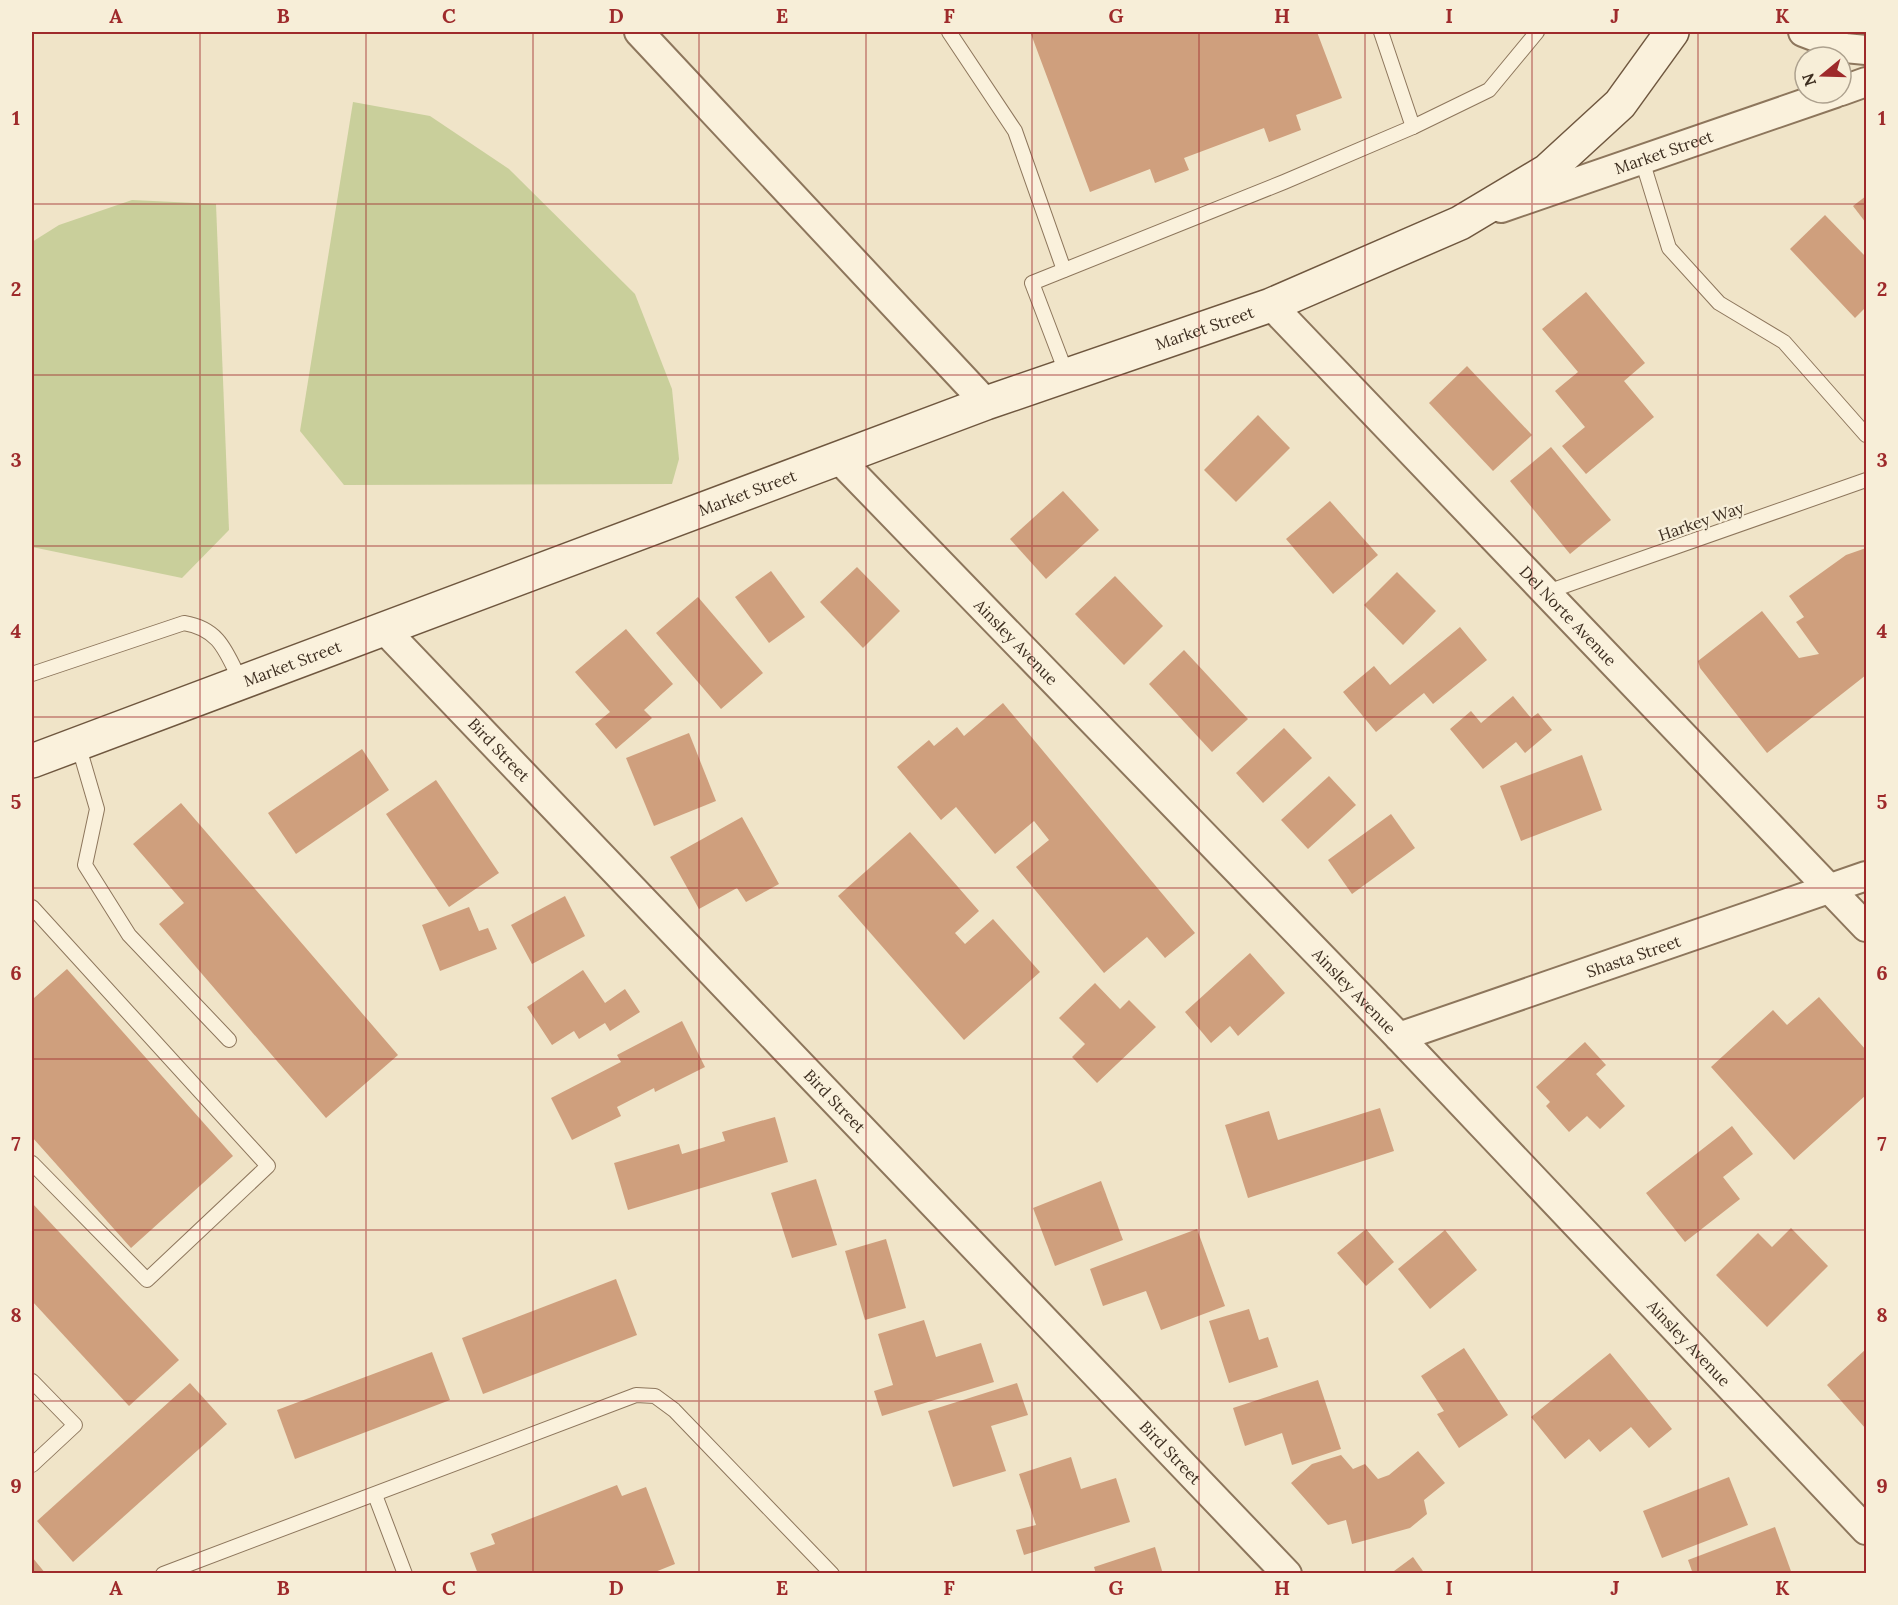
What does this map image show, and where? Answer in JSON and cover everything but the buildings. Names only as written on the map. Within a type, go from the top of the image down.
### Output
[{"type":"main road","name":"Market Street","points":[[32,761],[986,403],[1271,304],[1460,223],[1547,171],[1620,104],[1672,32]]},
{"type":"street","points":[[639,32],[986,403]]},
{"type":"street","points":[[1803,32],[1845,48],[1866,50]]},
{"type":"street","name":"Market Street","points":[[1460,223],[1800,105]]},
{"type":"street","name":"Del Norte Avenue","points":[[1271,304],[1866,927]]},
{"type":"street","name":"Ainsley Avenue","points":[[838,458],[1399,1037],[1866,1530]]},
{"type":"street","name":"Bird Street","points":[[383,628],[1287,1574]]},
{"type":"street","name":"Shasta Street","points":[[1399,1037],[1866,876]]},
{"type":"lane","points":[[949,32],[1015,131],[1064,270]]},
{"type":"lane","points":[[1381,32],[1413,127]]},
{"type":"lane","points":[[1067,375],[1032,283],[1413,127],[1489,90],[1537,32]]},
{"type":"lane","points":[[1642,160],[1669,248],[1719,303],[1784,342],[1866,435]]},
{"type":"lane","name":"Harkey Way","points":[[1547,592],[1866,480]]},
{"type":"lane","points":[[32,674],[184,622],[202,626],[220,641],[241,682]]},
{"type":"lane","points":[[78,744],[97,809],[85,865],[129,935],[230,1040]]},
{"type":"lane","points":[[32,907],[268,1166],[147,1280],[32,1163]]},
{"type":"lane","points":[[32,1381],[75,1425],[32,1465]]},
{"type":"lane","points":[[163,1574],[636,1395],[655,1396],[674,1410],[832,1574]]},
{"type":"lane","points":[[375,1495],[405,1574]]},
{"type":"green space","points":[[353,102],[430,116],[509,169],[635,294],[672,389],[679,459],[672,484],[344,485],[300,431]]},
{"type":"green space","points":[[132,200],[216,204],[229,530],[182,578],[32,547],[32,242],[59,225]]}]
